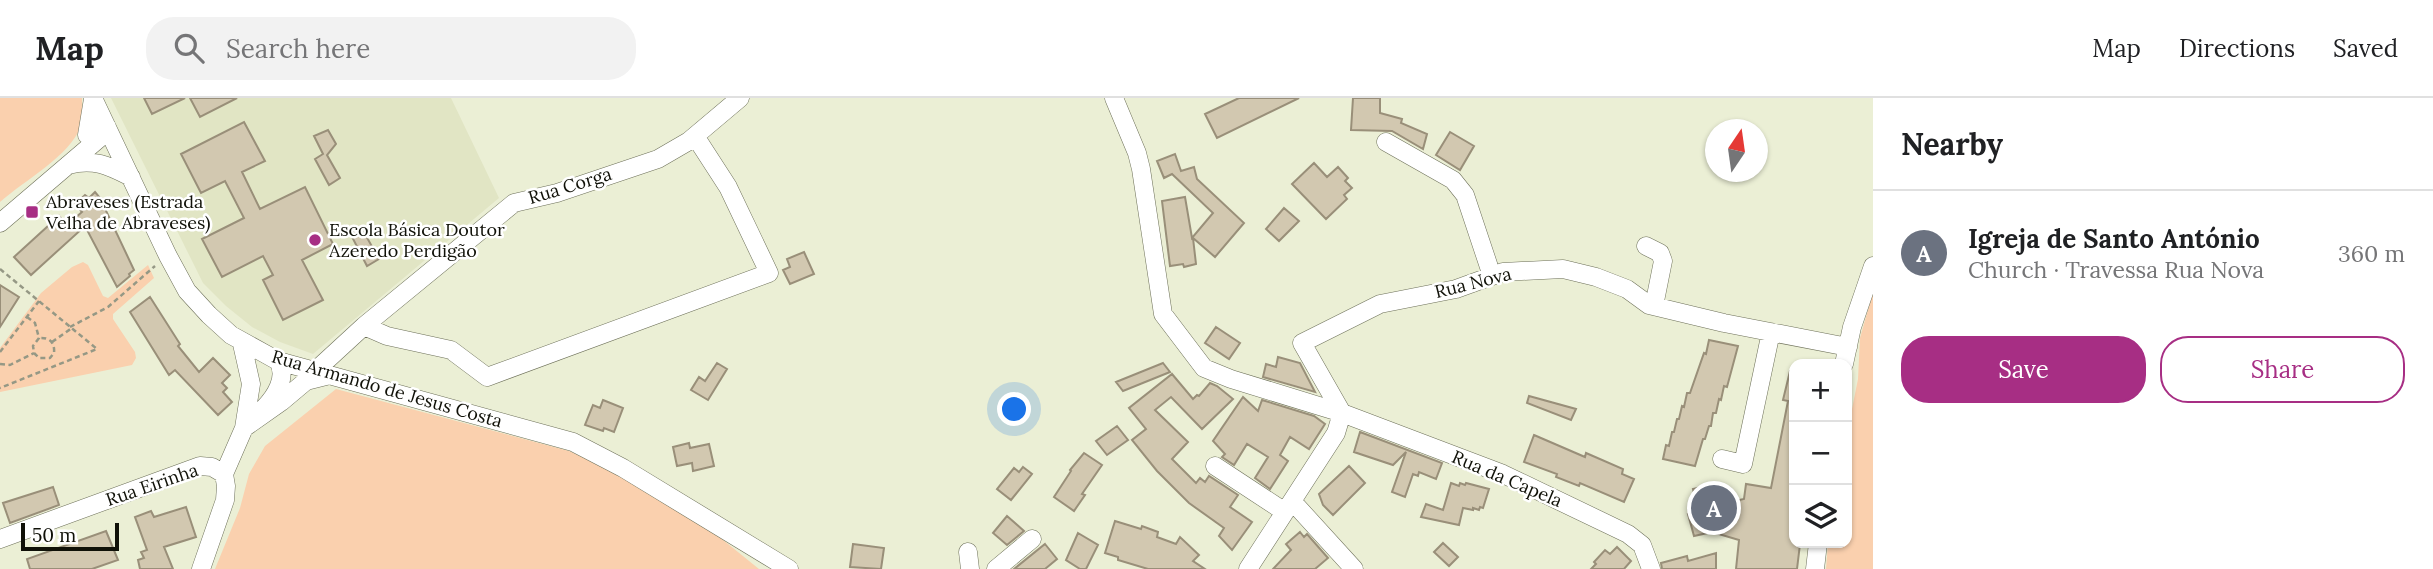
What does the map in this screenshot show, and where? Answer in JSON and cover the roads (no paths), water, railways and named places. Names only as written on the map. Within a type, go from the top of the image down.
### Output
[{"type":"street","name":"Rua Corga","points":[[244,428],[306,382],[322,374],[364,326],[514,203],[557,193],[658,159],[695,136],[740,98]]},
{"type":"street","name":"Rua da Capela","points":[[1114,98],[1141,169],[1163,314],[1204,368],[1342,413],[1503,474],[1628,534],[1642,545],[1651,569]]},
{"type":"street","points":[[87,135],[93,99]]},
{"type":"street","name":"Rua Armando de Jesus Costa","points":[[93,99],[187,291],[242,344],[278,362],[573,442],[623,468],[789,569]]},
{"type":"street","points":[[65,166],[87,135],[95,128],[107,127]]},
{"type":"street","points":[[0,223],[102,136],[107,127]]},
{"type":"street","points":[[364,326],[387,336],[451,350],[487,377],[769,273],[728,187],[695,136]]},
{"type":"street","points":[[1386,142],[1453,180],[1465,195],[1492,276]]},
{"type":"street","points":[[65,166],[84,161],[111,167],[131,177]]},
{"type":"street","points":[[1646,246],[1660,253],[1664,261],[1654,306]]},
{"type":"street","points":[[1846,356],[1873,266]]},
{"type":"street","name":"Rua Nova","points":[[1342,413],[1303,343],[1380,304],[1456,289],[1503,272],[1563,270],[1596,277],[1627,289],[1654,306],[1771,332],[1846,356]]},
{"type":"street","points":[[1722,459],[1743,464],[1771,332]]},
{"type":"street","points":[[201,569],[225,500],[224,474],[244,428],[251,384],[242,344]]},
{"type":"street","points":[[244,428],[272,400],[282,372],[278,362]]},
{"type":"street","points":[[1248,569],[1336,433],[1342,413]]},
{"type":"street","name":"Rua Eirinha","points":[[0,539],[200,466],[212,467],[224,474]]},
{"type":"street","points":[[1215,466],[1288,507],[1354,569]]},
{"type":"street","points":[[996,569],[1031,539]]},
{"type":"street","points":[[1815,569],[1817,548]]},
{"type":"place","name":"Abraveses (Estrada Velha de Abraveses)","points":[[32,212]]},
{"type":"place","name":"Escola Básica Doutor Azeredo Perdigão","points":[[315,240]]},
{"type":"place","name":"Igreja de Santo António","points":[[1714,508]]}]
